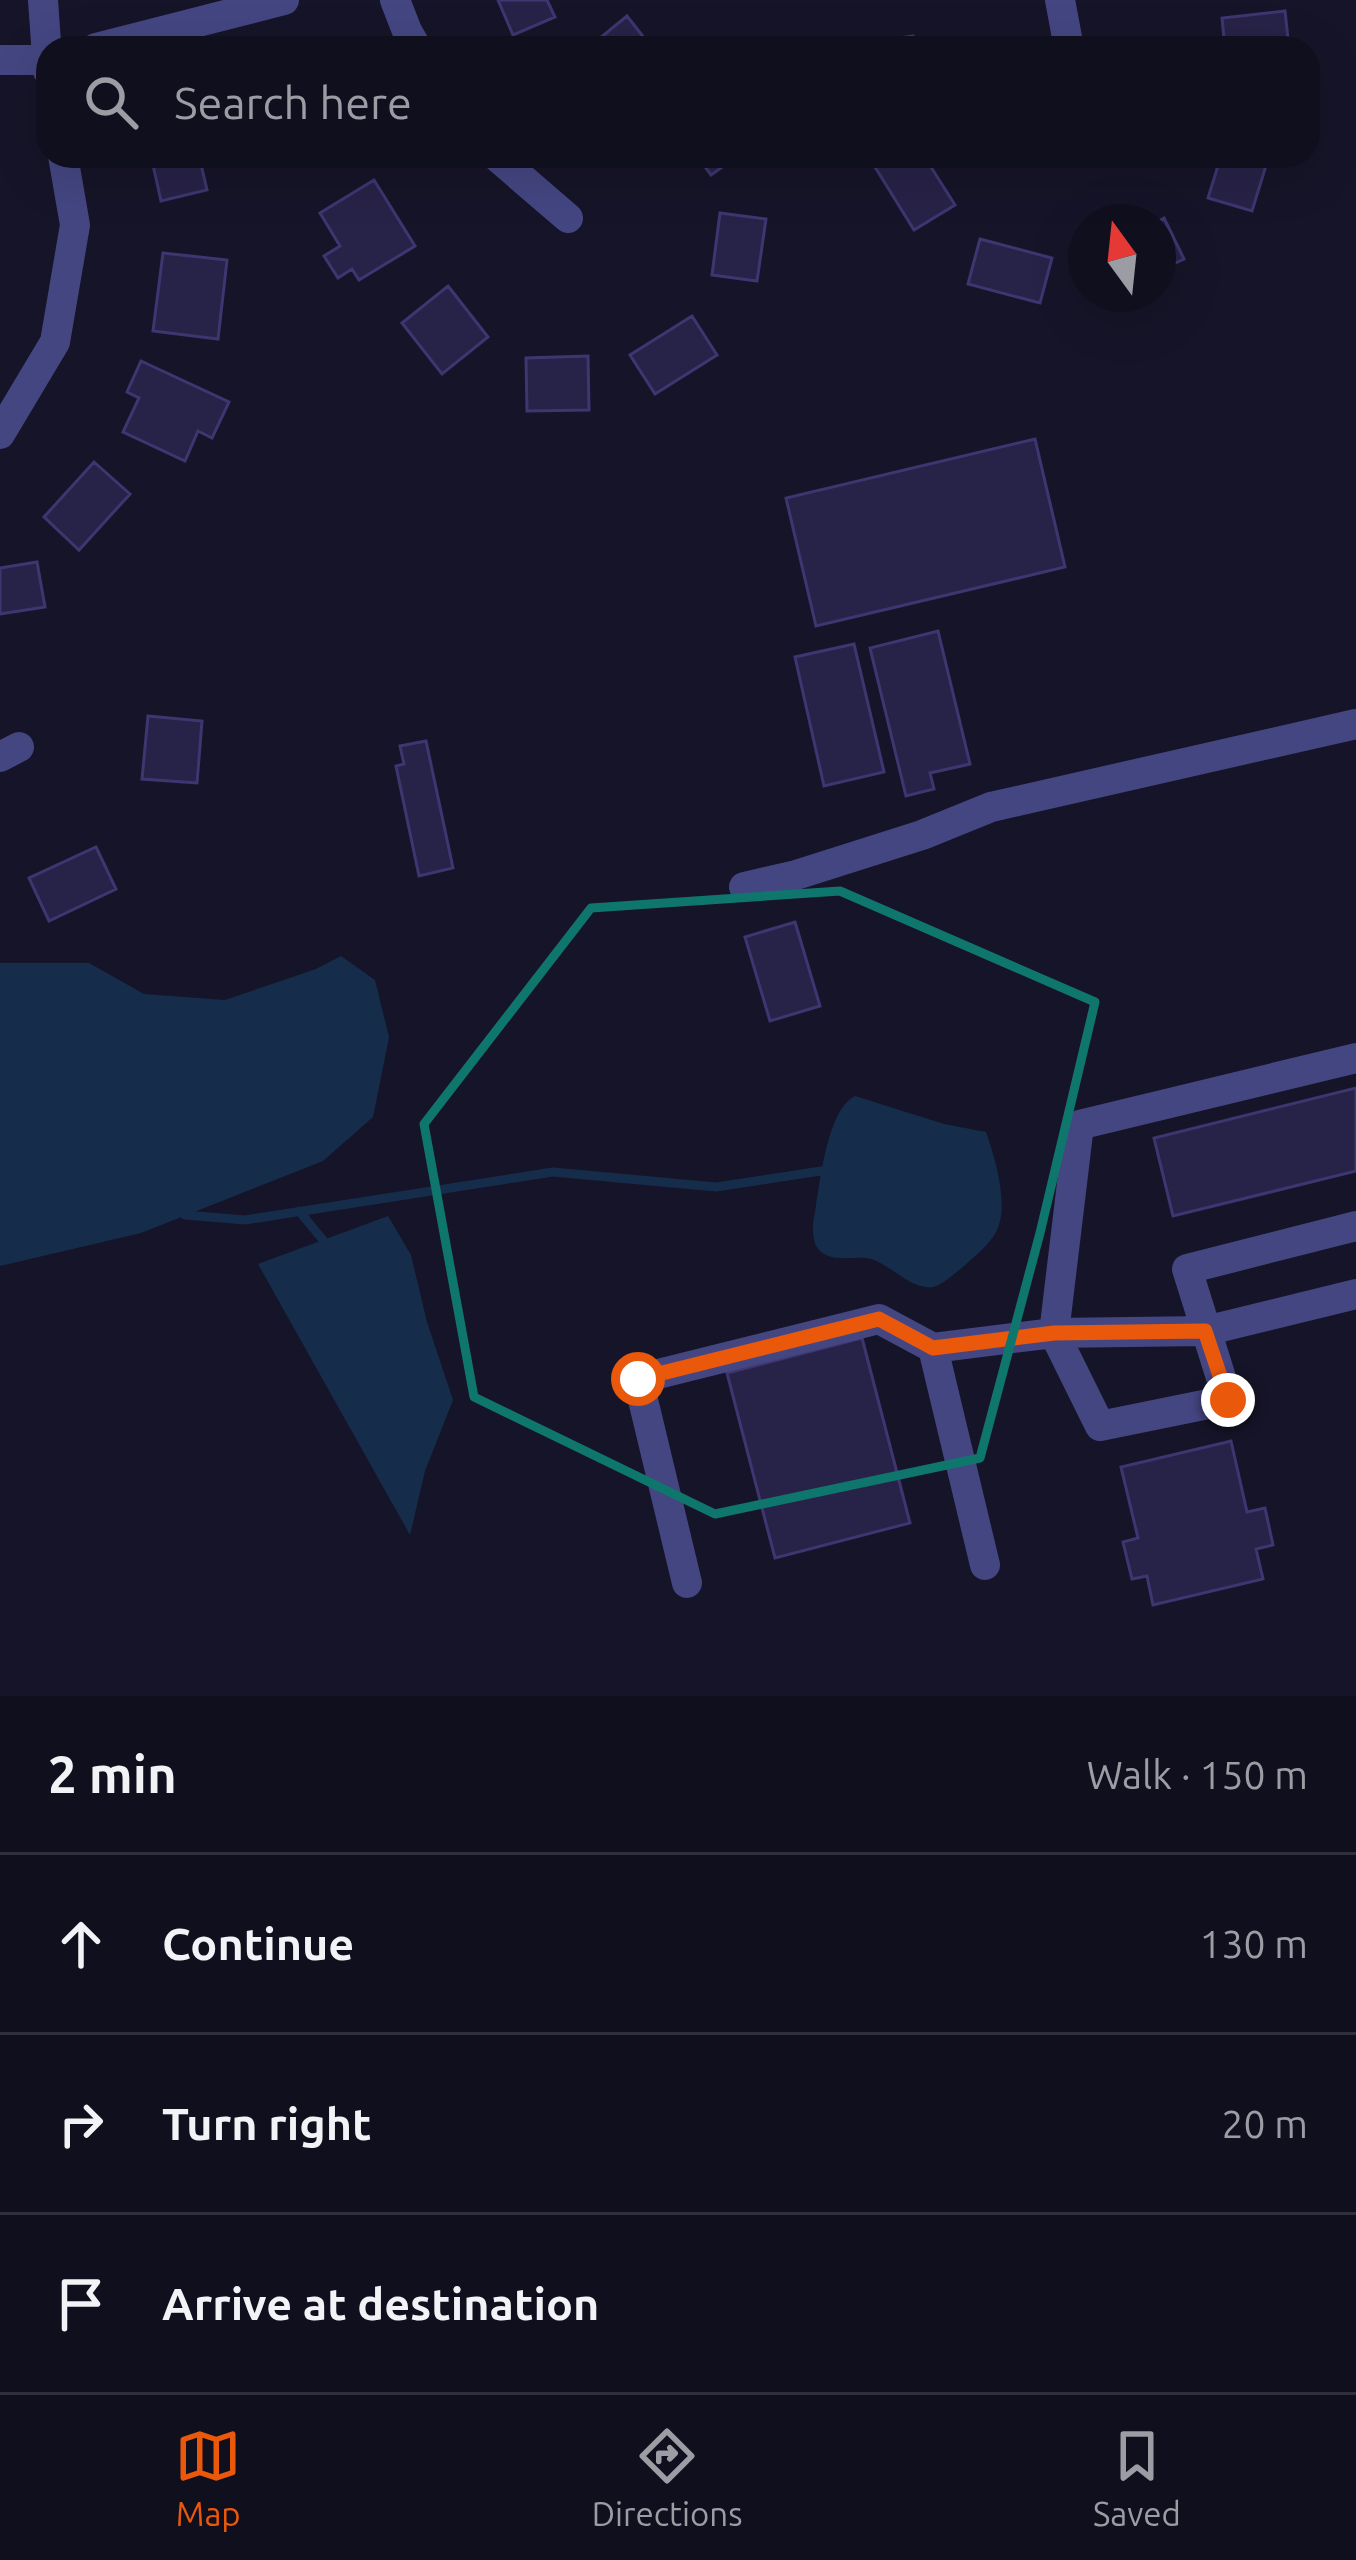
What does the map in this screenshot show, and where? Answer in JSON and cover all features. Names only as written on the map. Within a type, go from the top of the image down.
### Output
[{"type":"street","points":[[43,0],[45,36]]},
{"type":"street","points":[[143,36],[284,0]]},
{"type":"street","points":[[395,0],[410,36]]},
{"type":"street","points":[[1060,0],[1067,36]]},
{"type":"street","points":[[0,60],[36,63]]},
{"type":"street","points":[[0,434],[55,342],[75,225],[65,168]]},
{"type":"street","points":[[510,168],[568,218]]},
{"type":"street","points":[[744,887],[922,835],[991,807],[1356,724]]},
{"type":"street","points":[[1356,1058],[1078,1125],[1054,1333],[1100,1426],[1228,1400],[1187,1269],[1356,1226]]},
{"type":"street","points":[[687,1582],[638,1379],[879,1319],[933,1348],[1054,1333],[1205,1331],[1356,1294]]},
{"type":"street","points":[[933,1348],[985,1565]]},
{"type":"highlighted area","points":[[840,891],[1095,1002],[980,1458],[715,1514],[474,1397],[424,1124],[591,908]]},
{"type":"water","points":[[341,956],[375,980],[389,1037],[373,1117],[323,1161],[141,1233],[0,1266],[0,963],[89,963],[144,994],[225,1000]]},
{"type":"water","points":[[855,1096],[986,1132],[1000,1182],[1000,1221],[986,1246],[937,1286],[918,1285],[874,1260],[826,1255],[816,1245],[813,1225],[825,1154],[837,1118]]},
{"type":"water","points":[[388,1216],[411,1255],[453,1400],[425,1471],[410,1535],[258,1264]]},
{"type":"building","points":[[498,0],[547,0],[555,17],[513,35]]},
{"type":"building","points":[[1285,11],[1288,36],[1224,36],[1222,18]]},
{"type":"building","points":[[627,16],[643,36],[603,36]]},
{"type":"building","points":[[154,168],[202,168],[207,190],[161,201]]},
{"type":"building","points":[[876,168],[932,168],[955,205],[914,230]]},
{"type":"building","points":[[1217,168],[1265,168],[1252,211],[1208,198]]},
{"type":"building","points":[[374,180],[415,246],[359,280],[352,269],[338,278],[324,256],[340,246],[320,213]]},
{"type":"building","points":[[720,213],[766,219],[757,281],[712,275]]},
{"type":"building","points":[[980,239],[1052,258],[1040,303],[968,284]]},
{"type":"building","points":[[163,253],[227,260],[218,339],[153,331]]},
{"type":"building","points":[[448,286],[488,337],[442,374],[402,323]]},
{"type":"building","points":[[692,316],[717,355],[655,394],[630,355]]},
{"type":"building","points":[[588,356],[589,410],[527,411],[526,358]]},
{"type":"building","points":[[141,361],[229,402],[212,438],[198,431],[185,461],[123,432],[139,398],[127,392]]},
{"type":"building","points":[[1035,439],[1065,567],[816,626],[786,498]]},
{"type":"building","points":[[94,462],[130,494],[79,550],[44,517]]},
{"type":"building","points":[[37,562],[45,607],[0,614],[0,568]]},
{"type":"building","points":[[938,631],[970,764],[930,773],[934,789],[906,796],[870,648]]},
{"type":"building","points":[[854,644],[884,772],[824,786],[795,657]]},
{"type":"building","points":[[148,716],[202,721],[197,783],[142,779]]},
{"type":"building","points":[[426,741],[453,868],[419,876],[396,766],[404,764],[400,746]]},
{"type":"building","points":[[96,847],[116,889],[49,921],[29,878]]},
{"type":"building","points":[[795,922],[820,1006],[770,1021],[745,937]]},
{"type":"building","points":[[1356,1088],[1356,1171],[1173,1216],[1154,1138]]},
{"type":"building","points":[[862,1338],[910,1523],[775,1558],[727,1373]]},
{"type":"building","points":[[1231,1441],[1247,1512],[1265,1508],[1273,1545],[1256,1549],[1263,1579],[1153,1605],[1147,1576],[1132,1579],[1123,1542],[1138,1538],[1121,1467]]},
{"type":"waterway","points":[[185,1215],[245,1220],[553,1172],[716,1187],[834,1169]]},
{"type":"waterway","points":[[299,1211],[323,1240]]},
{"type":"route","points":[[638,1379],[879,1319],[933,1348],[1054,1333],[1205,1331],[1228,1400]]}]
